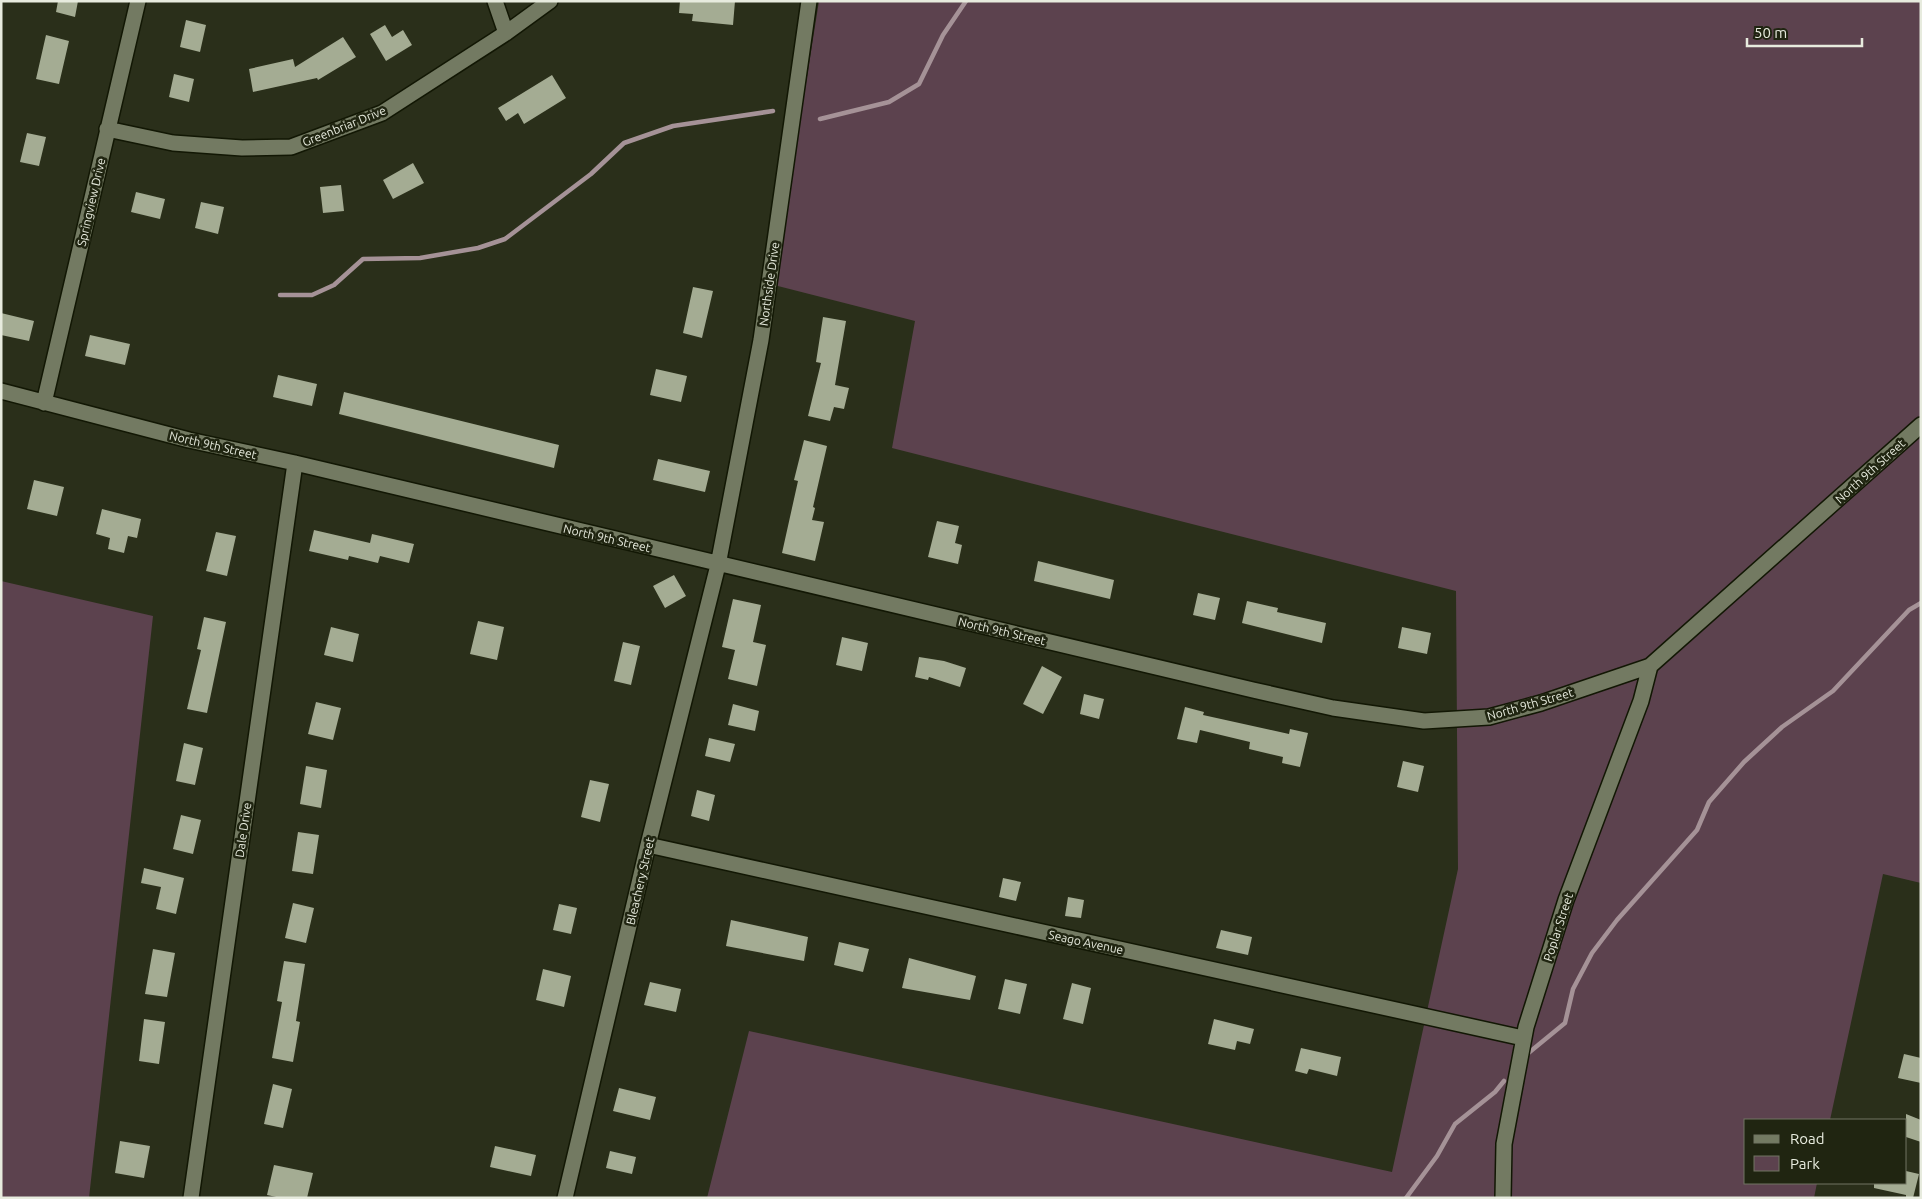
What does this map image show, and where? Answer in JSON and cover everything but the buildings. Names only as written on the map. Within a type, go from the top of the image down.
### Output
[{"type":"street","name":"Springview Drive","points":[[44,403],[138,1]]},
{"type":"street","points":[[495,1],[506,33]]},
{"type":"street","name":"Greenbriar Drive","points":[[108,129],[173,143],[242,148],[291,147],[382,112],[506,33],[550,1]]},
{"type":"street","name":"Northside Drive","points":[[718,564],[761,340],[809,1]]},
{"type":"street","name":"North 9th Street","points":[[1,391],[189,440],[295,463],[1333,708],[1424,721],[1490,717],[1541,703],[1650,666],[1921,425]]},
{"type":"street","name":"Dale Drive","points":[[191,1198],[295,463]]},
{"type":"street","name":"Bleachery Street","points":[[565,1198],[648,845],[718,564]]},
{"type":"street","name":"Poplar Street","points":[[1503,1198],[1504,1144],[1523,1038],[1566,900],[1641,701],[1650,666]]},
{"type":"street","name":"Seago Avenue","points":[[648,845],[1523,1038]]},
{"type":"green space","points":[[819,1],[1921,1],[1921,883],[1883,874],[1830,1119],[1744,1119],[1744,1184],[1817,1184],[1814,1198],[707,1198],[749,1031],[1392,1172],[1458,869],[1456,591],[892,448],[915,321],[774,285]]},
{"type":"green space","points":[[1,581],[153,616],[89,1198],[1,1198]]},
{"type":"waterway","points":[[820,119],[889,102],[919,84],[943,35],[966,1]]},
{"type":"waterway","points":[[280,295],[312,295],[334,285],[363,259],[420,258],[478,248],[505,239],[591,174],[624,143],[673,126],[773,111]]},
{"type":"waterway","points":[[1526,1055],[1565,1023],[1573,989],[1592,953],[1617,920],[1697,830],[1709,802],[1744,762],[1782,727],[1833,691],[1909,610],[1921,603]]},
{"type":"waterway","points":[[1406,1198],[1437,1156],[1455,1124],[1495,1092],[1504,1081]]}]
